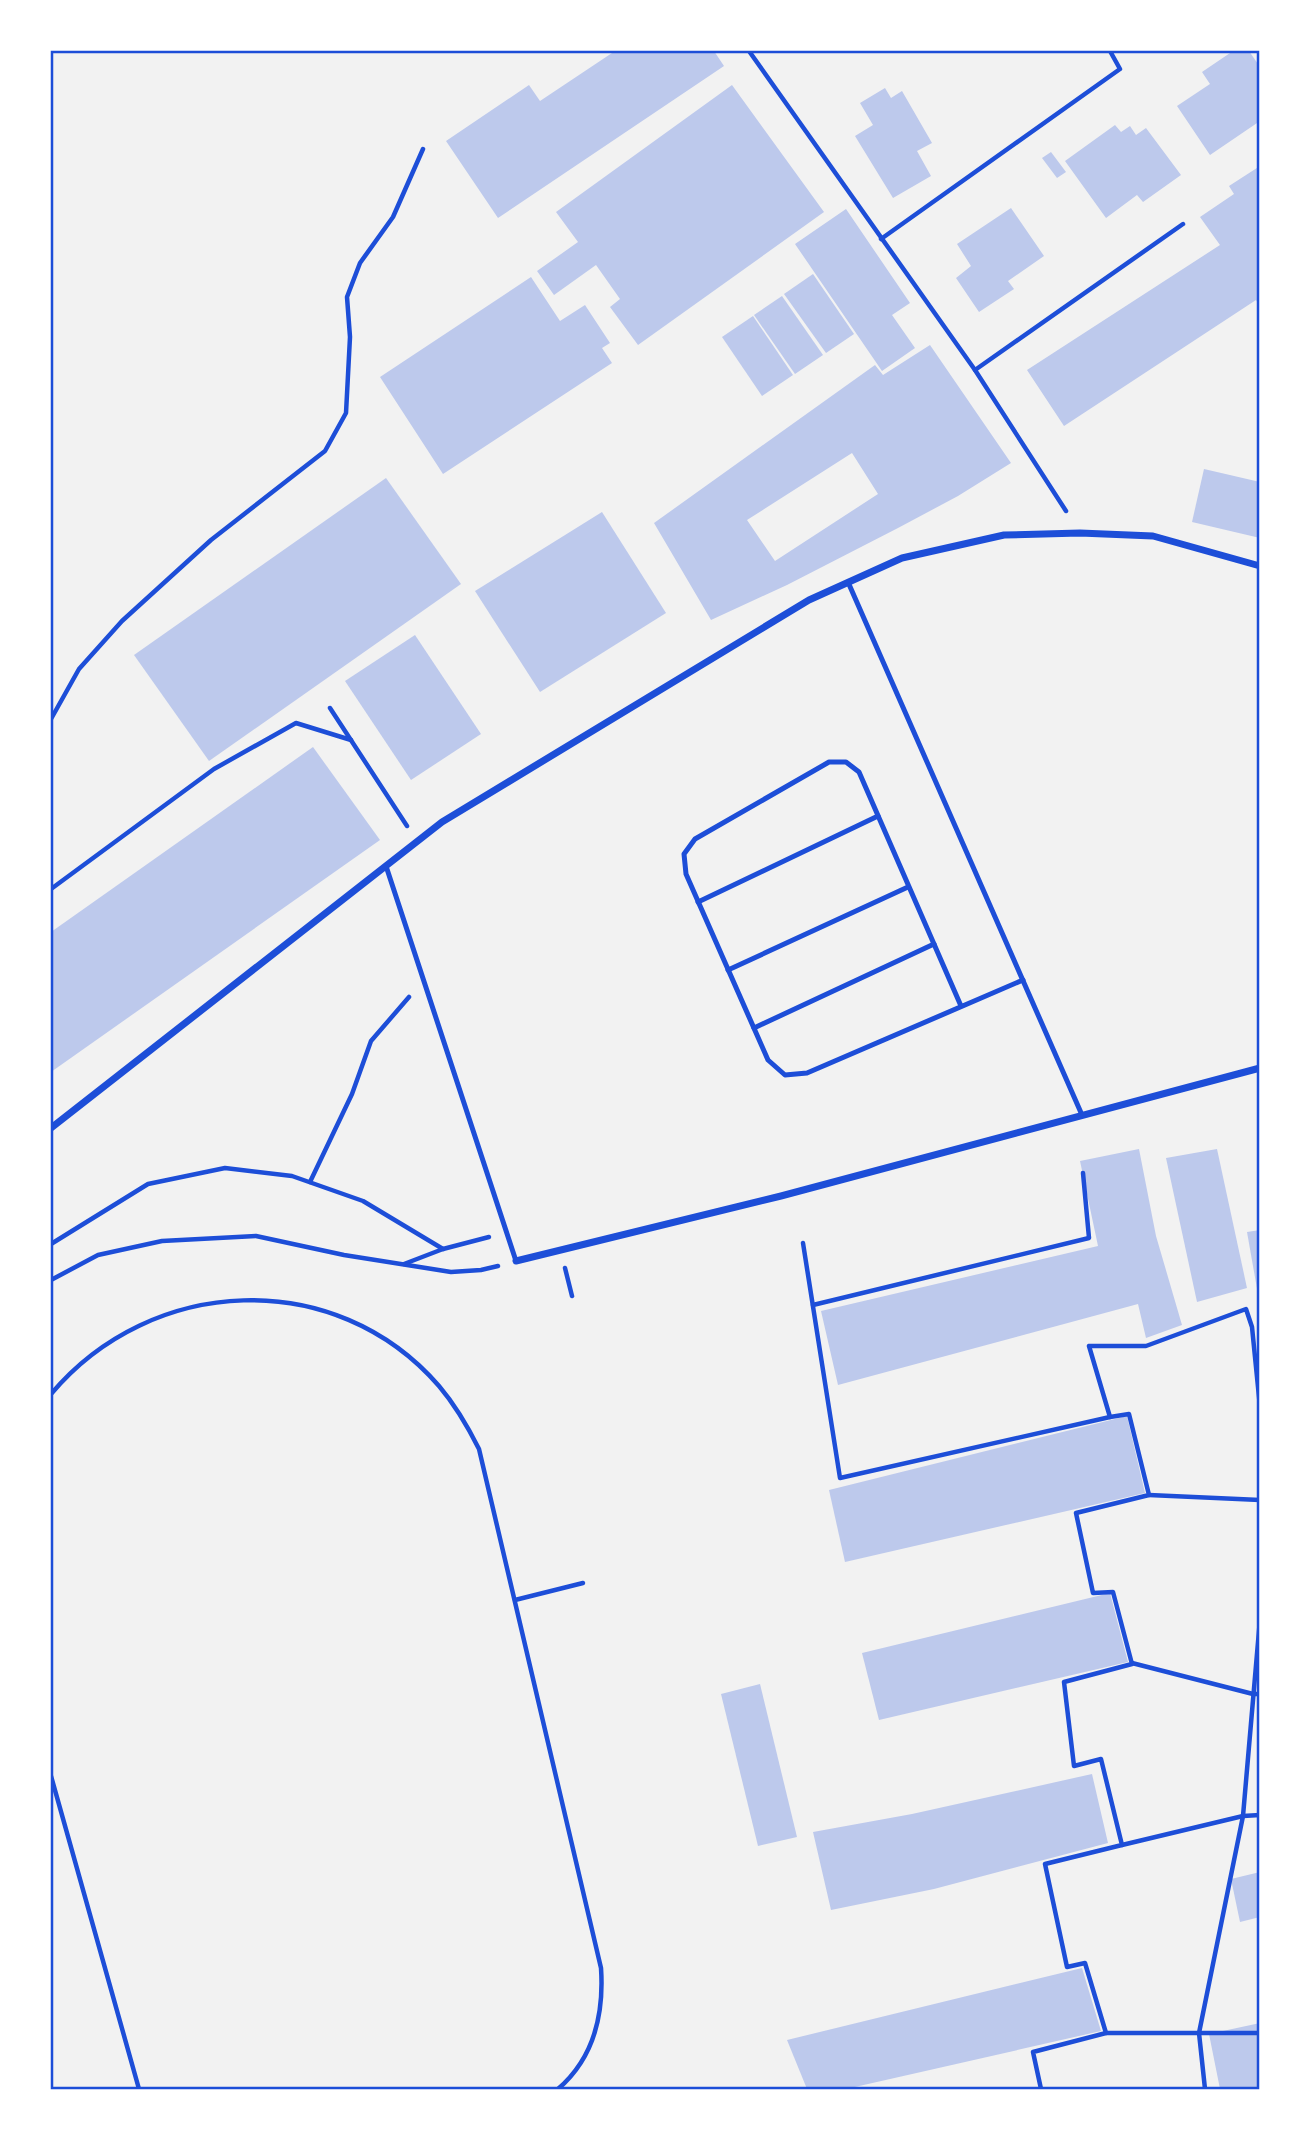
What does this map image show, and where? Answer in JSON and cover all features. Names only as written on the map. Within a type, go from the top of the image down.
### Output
[{"type":"street","points":[[51,1128],[442,822],[809,600],[902,558],[1004,536],[1080,533],[1153,536],[1260,566]]},
{"type":"street","points":[[516,1261],[782,1196],[1260,1068]]},
{"type":"lane","points":[[848,582],[1082,1115]]},
{"type":"lane","points":[[961,1006],[859,772],[846,762],[829,762],[695,839],[684,854],[686,874],[768,1060],[785,1075],[807,1073],[1023,980]]},
{"type":"lane","points":[[698,902],[878,816]]},
{"type":"lane","points":[[386,866],[516,1261]]},
{"type":"lane","points":[[728,970],[908,887]]},
{"type":"lane","points":[[754,1028],[934,944]]},
{"type":"path","points":[[749,51],[975,370],[1080,533]]},
{"type":"path","points":[[881,239],[1120,69],[1110,51]]},
{"type":"path","points":[[51,719],[79,669],[122,621],[211,540],[325,451],[345,413],[350,337],[347,297],[360,263],[393,217],[423,149]]},
{"type":"path","points":[[975,370],[1183,224]]},
{"type":"path","points":[[330,708],[417,841]]},
{"type":"path","points":[[51,889],[214,769],[296,723],[351,740]]},
{"type":"path","points":[[310,1182],[352,1094],[371,1041],[424,981]]},
{"type":"path","points":[[51,1244],[148,1184],[225,1168],[292,1176],[363,1200],[443,1249]]},
{"type":"path","points":[[813,1304],[1089,1238],[1083,1173]]},
{"type":"path","points":[[403,1265],[443,1249],[507,1232]]},
{"type":"path","points":[[51,1280],[98,1255],[162,1241],[256,1236],[344,1255],[451,1272],[481,1270],[516,1261]]},
{"type":"path","points":[[803,1243],[840,1478],[1129,1414],[1149,1494]]},
{"type":"path","points":[[51,1394],[67,1374],[96,1350],[128,1329],[162,1314],[199,1304],[236,1299],[274,1301],[312,1308],[347,1320],[381,1337],[412,1359],[439,1386],[462,1416],[479,1449],[601,1968],[603,1992],[592,2042],[580,2064],[558,2089]]},
{"type":"path","points":[[1110,1417],[1089,1346],[1146,1346],[1246,1309],[1252,1327],[1260,1406]]},
{"type":"path","points":[[1122,1845],[1101,1759],[1074,1766],[1064,1682],[1132,1664],[1113,1592],[1093,1592],[1076,1513],[1149,1494],[1260,1500]]},
{"type":"path","points":[[515,1600],[583,1583]]},
{"type":"path","points":[[1205,2089],[1199,2033],[1243,1816],[1260,1619]]},
{"type":"path","points":[[1128,1662],[1260,1694]]},
{"type":"path","points":[[51,1776],[139,2089]]},
{"type":"path","points":[[1106,2033],[1085,1963],[1067,1967],[1045,1864],[1243,1816],[1260,1815]]},
{"type":"path","points":[[1041,2089],[1032,2052],[1106,2033],[1260,2033]]},
{"type":"building","points":[[615,51],[714,51],[724,66],[498,218],[446,141],[529,85],[540,101]]},
{"type":"building","points":[[1233,51],[1249,51],[1260,67],[1260,121],[1210,155],[1177,106],[1210,84],[1202,72]]},
{"type":"building","points":[[732,85],[824,212],[638,345],[610,307],[620,299],[596,265],[554,295],[537,271],[578,242],[556,212]]},
{"type":"building","points":[[885,88],[891,98],[902,91],[932,143],[917,151],[931,176],[893,198],[855,136],[873,125],[860,103]]},
{"type":"building","points":[[1115,125],[1121,132],[1130,126],[1136,135],[1146,128],[1181,175],[1143,202],[1137,195],[1106,218],[1065,161]]},
{"type":"building","points":[[1051,152],[1066,172],[1057,178],[1042,158]]},
{"type":"building","points":[[1260,166],[1260,306],[1256,300],[1064,426],[1027,370],[1220,245],[1200,217],[1234,194],[1229,186]]},
{"type":"building","points":[[1011,208],[1044,256],[1008,281],[1014,289],[979,312],[956,278],[971,266],[957,244]]},
{"type":"building","points":[[846,209],[910,303],[892,315],[915,348],[882,371],[795,244]]},
{"type":"building","points":[[813,274],[854,334],[826,353],[784,294]]},
{"type":"building","points":[[531,277],[560,321],[585,305],[610,343],[602,348],[612,363],[443,474],[380,377]]},
{"type":"building","points":[[782,296],[823,355],[795,374],[754,315]]},
{"type":"building","points":[[753,316],[793,375],[762,396],[722,337]]},
{"type":"building","points":[[930,345],[1011,463],[958,496],[898,528],[787,585],[711,620],[654,523],[875,365],[883,375]],"holes":[[[852,453],[878,494],[775,561],[747,520]]]},
{"type":"building","points":[[1204,469],[1260,482],[1260,538],[1192,522]]},
{"type":"building","points":[[386,478],[461,584],[209,761],[134,655]]},
{"type":"building","points":[[602,512],[666,613],[540,692],[475,591]]},
{"type":"building","points":[[415,635],[481,734],[411,780],[345,681]]},
{"type":"building","points":[[313,747],[380,840],[51,1072],[51,932]]},
{"type":"building","points":[[1139,1149],[1156,1236],[1182,1325],[1146,1338],[1138,1304],[838,1385],[821,1311],[1098,1246],[1080,1161]]},
{"type":"building","points":[[1217,1149],[1247,1288],[1197,1302],[1166,1158]]},
{"type":"building","points":[[1260,1230],[1260,1300],[1259,1300],[1247,1232]]},
{"type":"building","points":[[1127,1416],[1145,1493],[845,1562],[829,1490]]},
{"type":"building","points":[[1110,1593],[1128,1662],[879,1720],[862,1653]]},
{"type":"building","points":[[760,1684],[797,1837],[758,1846],[721,1694]]},
{"type":"building","points":[[1092,1774],[1108,1843],[934,1889],[831,1910],[813,1832],[912,1814]]},
{"type":"building","points":[[1260,1872],[1260,1917],[1240,1922],[1231,1879]]},
{"type":"building","points":[[1082,1968],[1101,2031],[846,2089],[807,2089],[787,2040]]},
{"type":"building","points":[[1260,2023],[1260,2089],[1220,2089],[1209,2034]]}]
